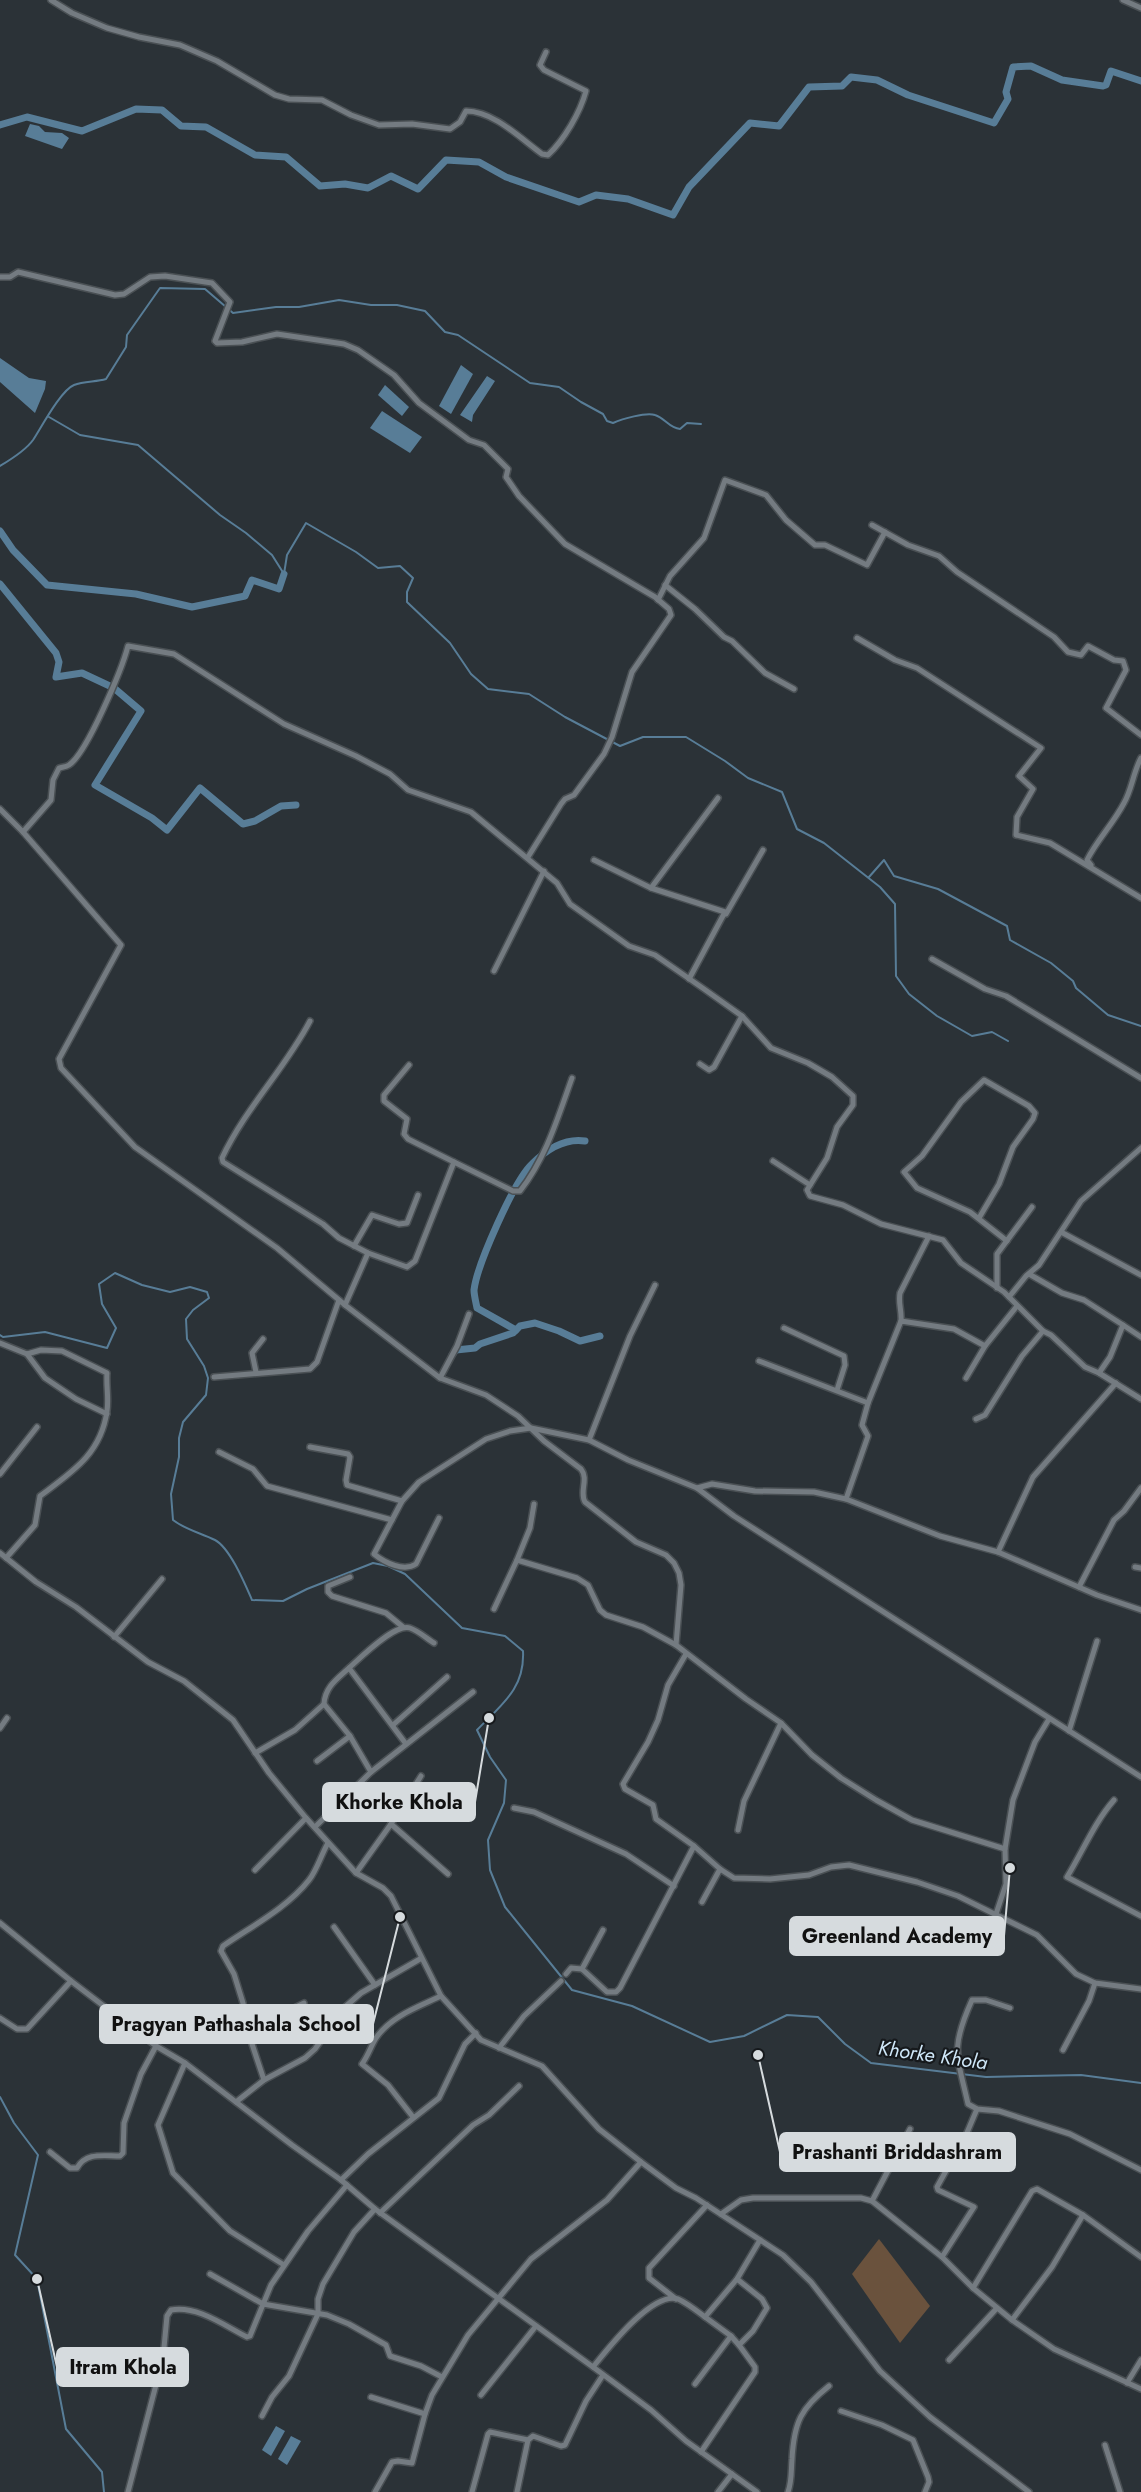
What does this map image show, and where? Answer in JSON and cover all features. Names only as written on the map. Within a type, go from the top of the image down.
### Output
[{"type":"street","points":[[51,0],[72,13],[107,28],[180,45],[217,61],[275,95],[289,99],[322,100],[351,115],[379,125],[412,124],[450,129],[460,122],[466,111],[471,111],[497,120],[542,154],[548,155],[562,139],[586,91],[544,69],[540,65],[546,52]]},
{"type":"street","points":[[1123,0],[1141,8]]},
{"type":"street","points":[[0,277],[10,277],[18,272],[115,295],[124,294],[150,277],[165,276],[212,283],[230,302],[215,341],[217,344],[242,342],[277,334],[344,344],[358,350],[393,375],[419,403],[469,440],[484,445],[505,464],[508,468],[506,477],[519,496],[565,544],[658,600],[669,609],[671,615],[632,672],[608,745],[574,795],[565,799],[561,804],[528,857]]},
{"type":"street","points":[[658,600],[679,564],[701,544],[725,480],[766,495],[786,520],[815,545],[825,545],[867,565],[885,532]]},
{"type":"street","points":[[872,525],[908,545],[939,556],[957,572],[1054,637],[1068,652],[1081,655],[1088,646],[1114,660],[1123,661],[1126,670],[1106,708],[1141,735]]},
{"type":"street","points":[[665,585],[695,609],[724,637],[732,641],[765,673],[794,689]]},
{"type":"street","points":[[857,638],[895,660],[917,668],[1041,748],[1019,776],[1033,789],[1017,817],[1016,835],[1050,843],[1092,866],[1141,898]]},
{"type":"street","points":[[23,832],[51,800],[53,780],[59,768],[68,766],[78,756],[114,688],[128,646],[174,654],[284,724],[390,774],[408,790],[471,813],[544,871],[557,883],[570,904],[629,946],[655,955],[742,1016],[771,1048],[808,1063],[832,1077],[853,1096],[853,1105],[837,1127],[827,1158],[807,1190],[810,1196],[843,1205],[881,1224],[943,1240],[962,1263],[1009,1297],[1043,1331],[1051,1335],[1085,1367],[1099,1372],[1141,1399]]},
{"type":"street","points":[[1092,866],[1087,860],[1095,844],[1107,832],[1125,802],[1141,758]]},
{"type":"street","points":[[651,888],[718,798]]},
{"type":"street","points":[[0,808],[121,945],[59,1059],[61,1068],[135,1148],[277,1248],[345,1305],[440,1378],[486,1395],[531,1428],[584,1472],[583,1498],[585,1502],[636,1542],[666,1555],[674,1563],[681,1585],[676,1645]]},
{"type":"street","points":[[689,979],[763,850]]},
{"type":"street","points":[[594,860],[651,888],[724,910],[726,914]]},
{"type":"street","points":[[494,971],[544,871]]},
{"type":"street","points":[[932,959],[985,989],[1006,996],[1141,1078]]},
{"type":"street","points":[[700,1064],[709,1070],[714,1067],[742,1016]]},
{"type":"street","points":[[310,1021],[302,1039],[243,1118],[222,1158],[223,1162],[323,1224],[339,1238],[368,1253],[407,1267],[411,1264],[454,1162]]},
{"type":"street","points":[[409,1065],[384,1095],[384,1101],[407,1119],[404,1134],[408,1139],[508,1188],[519,1191],[532,1175],[553,1131],[572,1078]]},
{"type":"street","points":[[979,1218],[999,1184],[1013,1147],[1035,1113],[1029,1106],[988,1080],[984,1080],[961,1102],[922,1156],[904,1172],[916,1188],[933,1197],[957,1204],[979,1218],[1007,1241]]},
{"type":"street","points":[[1009,1297],[1039,1265],[1081,1201],[1141,1148]]},
{"type":"street","points":[[773,1161],[810,1185]]},
{"type":"street","points":[[354,1246],[372,1215],[399,1224],[407,1223],[418,1195]]},
{"type":"street","points":[[997,1288],[997,1254],[1032,1207]]},
{"type":"street","points":[[1061,1232],[1141,1275]]},
{"type":"street","points":[[846,1499],[868,1436],[862,1425],[868,1403],[901,1321],[902,1311],[898,1301],[900,1293],[929,1236]]},
{"type":"street","points":[[345,1305],[368,1253]]},
{"type":"street","points":[[1029,1274],[1062,1293],[1084,1300],[1141,1337]]},
{"type":"street","points":[[590,1440],[630,1336],[655,1286]]},
{"type":"street","points":[[214,1377],[310,1369],[315,1366],[339,1300]]},
{"type":"street","points":[[966,1378],[985,1346],[1017,1305]]},
{"type":"street","points":[[440,1378],[458,1346],[469,1314]]},
{"type":"street","points":[[901,1321],[954,1329],[985,1346]]},
{"type":"street","points":[[1099,1372],[1110,1357],[1123,1325]]},
{"type":"street","points":[[784,1328],[844,1356],[845,1365],[837,1390]]},
{"type":"street","points":[[976,1419],[985,1415],[1022,1356],[1043,1331]]},
{"type":"street","points":[[256,1372],[252,1353],[263,1338]]},
{"type":"street","points":[[0,1343],[27,1353],[41,1350],[62,1351],[107,1373],[107,1414],[92,1452],[80,1466],[40,1496],[35,1525],[6,1558]]},
{"type":"street","points":[[27,1353],[45,1378],[76,1399],[107,1414]]},
{"type":"street","points":[[759,1361],[868,1403]]},
{"type":"street","points":[[998,1552],[1033,1477],[1116,1383]]},
{"type":"street","points":[[0,1474],[37,1427]]},
{"type":"street","points":[[439,1518],[417,1564],[404,1569],[374,1554],[402,1502],[419,1482],[486,1439],[510,1431],[531,1428],[590,1440],[628,1460],[697,1488],[734,1516],[1141,1777]]},
{"type":"street","points":[[310,1447],[348,1454],[347,1485],[402,1502]]},
{"type":"street","points":[[219,1452],[253,1469],[267,1486],[392,1521]]},
{"type":"street","points":[[697,1488],[712,1484],[755,1491],[814,1492],[846,1499],[940,1536],[998,1552],[1079,1587],[1141,1610]]},
{"type":"street","points":[[1079,1587],[1114,1520],[1124,1511],[1141,1488]]},
{"type":"street","points":[[494,1609],[530,1528],[534,1504]]},
{"type":"street","points":[[0,1553],[36,1582],[76,1607],[148,1662],[184,1681],[226,1714],[328,1843],[356,1873],[383,1888],[391,1896],[420,1959],[441,1996],[481,2040],[542,2066],[599,2130],[676,2188],[707,2205],[783,2255],[811,2282],[880,2371],[930,2417],[1029,2492]]},
{"type":"street","points":[[517,1560],[577,1578],[588,1585],[600,1610],[606,1615],[643,1627],[676,1645],[781,1723],[812,1755],[841,1778],[885,1805],[912,1820],[1005,1849]]},
{"type":"street","points":[[350,1577],[328,1586],[328,1592],[332,1596],[386,1613],[403,1628]]},
{"type":"street","points":[[114,1637],[162,1579]]},
{"type":"street","points":[[371,1772],[350,1736],[324,1704],[324,1694],[349,1668],[381,1641],[403,1628],[411,1628],[434,1643]]},
{"type":"street","points":[[1069,1731],[1097,1641]]},
{"type":"street","points":[[686,1654],[668,1685],[658,1720],[648,1742],[623,1784],[626,1789],[653,1805],[656,1819],[694,1846],[720,1869],[734,1878],[770,1880],[809,1875],[831,1867],[849,1865],[917,1882],[958,1896],[1037,1935],[1076,1974],[1095,1983],[1141,1989]]},
{"type":"street","points":[[349,1668],[368,1697],[393,1725],[406,1744]]},
{"type":"street","points":[[393,1725],[447,1677]]},
{"type":"street","points":[[315,1827],[371,1772],[473,1692]]},
{"type":"street","points":[[255,1753],[295,1730],[324,1704]]},
{"type":"street","points":[[0,1728],[7,1718]]},
{"type":"street","points":[[996,1914],[1006,1884],[1005,1849],[1013,1800],[1035,1742],[1049,1719]]},
{"type":"street","points":[[738,1830],[744,1801],[781,1723]]},
{"type":"street","points":[[317,1761],[350,1736]]},
{"type":"street","points":[[356,1873],[421,1776]]},
{"type":"street","points":[[1114,1800],[1100,1815],[1067,1877],[1141,1916]]},
{"type":"street","points":[[514,1808],[534,1812],[626,1854],[674,1886]]},
{"type":"street","points":[[255,1870],[306,1818]]},
{"type":"street","points":[[391,1824],[448,1874]]},
{"type":"street","points":[[264,2080],[248,2031],[243,2003],[234,1974],[223,1957],[223,1946],[294,1897],[311,1878],[328,1843]]},
{"type":"street","points":[[566,1974],[571,1968],[582,1969],[607,1992],[616,1992],[694,1846]]},
{"type":"street","points":[[702,1902],[720,1869]]},
{"type":"street","points":[[0,1923],[156,2046],[185,2063],[341,2180],[378,2211],[593,2367],[756,2492]]},
{"type":"street","points":[[334,1927],[375,1985]]},
{"type":"street","points":[[582,1969],[603,1930]]},
{"type":"street","points":[[236,2102],[264,2080],[310,2053],[345,2007],[375,1985],[420,1959]]},
{"type":"street","points":[[0,2018],[16,2029],[27,2029],[71,1981]]},
{"type":"street","points":[[499,2048],[524,2016],[561,1981]]},
{"type":"street","points":[[1063,2050],[1089,2001],[1095,1983]]},
{"type":"street","points":[[413,2117],[383,2081],[362,2064],[375,2039],[391,2023],[415,2007],[441,1996]]},
{"type":"street","points":[[1010,2008],[986,2000],[972,2000],[962,2023],[957,2042],[956,2060],[968,2104],[977,2109],[999,2111],[1070,2134],[1141,2170]]},
{"type":"street","points":[[248,2031],[304,2003]]},
{"type":"street","points":[[341,2180],[368,2154],[439,2098],[465,2044],[476,2033]]},
{"type":"street","points":[[50,2152],[70,2168],[77,2168],[81,2160],[90,2156],[120,2156],[123,2153],[124,2123],[141,2074],[156,2046]]},
{"type":"street","points":[[185,2063],[158,2125],[173,2173],[230,2231],[284,2265]]},
{"type":"street","points":[[262,2416],[272,2397],[289,2376],[318,2314],[318,2299],[324,2284],[354,2232],[473,2125],[489,2115],[519,2086]]},
{"type":"street","points":[[942,2257],[974,2207],[938,2190],[937,2187],[977,2109]]},
{"type":"street","points":[[872,2201],[910,2129]]},
{"type":"street","points":[[375,2492],[392,2463],[398,2461],[412,2463],[425,2414],[442,2377],[468,2335],[531,2259],[607,2200],[640,2162]]},
{"type":"street","points":[[128,2492],[163,2358],[167,2316],[171,2310],[178,2308],[197,2312],[247,2337],[253,2334],[271,2285],[308,2231],[347,2185]]},
{"type":"street","points":[[973,2288],[1032,2191],[1037,2188],[1083,2215],[1141,2257]]},
{"type":"street","points":[[721,2214],[741,2200],[753,2198],[861,2198],[872,2201],[942,2257],[973,2288],[1012,2320],[1054,2349],[1141,2389]]},
{"type":"street","points":[[701,2452],[755,2372],[731,2336],[649,2278],[649,2268],[707,2205]]},
{"type":"street","points":[[1012,2320],[1052,2267],[1083,2215]]},
{"type":"street","points":[[705,2317],[737,2279],[760,2240]]},
{"type":"street","points":[[210,2274],[263,2304],[327,2315],[386,2345],[390,2356],[398,2361],[421,2366],[442,2377]]},
{"type":"street","points":[[737,2279],[762,2299],[767,2308],[753,2331],[739,2345]]},
{"type":"street","points":[[593,2367],[619,2335],[656,2304],[676,2299]]},
{"type":"street","points":[[949,2360],[998,2308]]},
{"type":"street","points":[[482,2395],[536,2326]]},
{"type":"street","points":[[695,2384],[731,2336]]},
{"type":"street","points":[[1127,2383],[1141,2360]]},
{"type":"street","points":[[517,2492],[528,2440],[533,2436],[561,2446],[565,2445],[586,2401],[603,2375]]},
{"type":"street","points":[[788,2492],[791,2482],[792,2448],[801,2415],[805,2407],[829,2386]]},
{"type":"street","points":[[371,2397],[425,2414]]},
{"type":"street","points":[[841,2411],[882,2425],[914,2440],[928,2477],[929,2482],[925,2492]]},
{"type":"street","points":[[472,2492],[490,2432],[528,2440]]},
{"type":"street","points":[[1105,2445],[1119,2492]]},
{"type":"street","points":[[718,2492],[732,2474]]},
{"type":"shaded area","points":[[879,2239],[930,2306],[900,2343],[852,2274]]},
{"type":"water","points":[[30,124],[39,126],[45,132],[62,133],[69,138],[62,149],[25,136]]},
{"type":"water","points":[[0,358],[29,378],[46,381],[35,413],[0,382]]},
{"type":"water","points":[[461,365],[473,374],[451,414],[439,406]]},
{"type":"water","points":[[487,376],[495,381],[473,415],[472,422],[460,415]]},
{"type":"water","points":[[385,385],[409,407],[402,416],[378,395]]},
{"type":"water","points":[[382,411],[422,437],[410,453],[370,428]]},
{"type":"water","points":[[276,2426],[285,2431],[271,2456],[262,2450]]},
{"type":"water","points":[[291,2436],[301,2441],[287,2465],[278,2459]]},
{"type":"waterway","points":[[0,125],[27,117],[82,131],[136,109],[162,110],[181,126],[206,127],[255,155],[286,157],[320,186],[345,184],[368,188],[391,176],[418,189],[446,160],[479,162],[506,177],[579,202],[596,195],[628,199],[673,215],[689,187],[750,123],[779,126],[809,87],[842,86],[851,77],[877,80],[908,95],[994,123],[1008,99],[1006,92],[1013,67],[1031,66],[1062,80],[1103,86],[1106,85],[1111,71],[1141,81]]},
{"type":"waterway","points":[[0,466],[30,444],[57,401],[69,388],[106,379],[126,347],[127,335],[160,288],[205,289],[233,313],[276,307],[299,307],[339,300],[371,305],[397,305],[425,311],[445,332],[458,335],[530,383],[559,387],[603,414],[607,421],[613,423],[634,416],[651,414],[680,429],[687,423],[701,424]]},
{"type":"waterway","points":[[49,417],[80,435],[138,445],[220,515],[272,555],[284,574],[287,555],[306,523],[356,552],[378,568],[400,566],[413,578],[407,592],[407,602],[450,643],[471,674],[488,689],[529,694],[565,717],[620,746],[643,737],[686,737],[748,778],[782,792],[797,829],[824,843],[880,887],[895,904],[896,976],[909,994],[937,1016],[972,1036],[992,1032],[1008,1041]]},
{"type":"waterway","points":[[0,531],[13,550],[47,585],[136,594],[192,607],[245,596],[252,580],[279,589],[284,574]]},
{"type":"waterway","points":[[0,584],[56,653],[59,662],[56,677],[82,673],[114,688],[141,711],[95,785],[152,818],[167,830],[200,788],[243,824],[255,821],[281,806],[296,805]]},
{"type":"waterway","points":[[869,877],[884,860],[894,876],[938,889],[1007,926],[1010,940],[1051,963],[1108,1015],[1141,1026]]},
{"type":"waterway","points":[[516,1330],[477,1308],[474,1290],[482,1262],[497,1224],[524,1173],[543,1154],[556,1146],[570,1141],[585,1141]]},
{"type":"waterway","name":"Khorke Khola","points":[[0,1335],[3,1337],[45,1332],[107,1348],[116,1328],[102,1304],[99,1284],[115,1273],[142,1285],[170,1292],[190,1287],[207,1292],[209,1298],[193,1310],[186,1319],[187,1339],[204,1366],[208,1378],[206,1395],[183,1422],[179,1438],[179,1457],[171,1494],[173,1520],[221,1544],[237,1567],[252,1600],[283,1601],[373,1563],[388,1566],[405,1574],[462,1628],[505,1636],[523,1651],[523,1664],[516,1686],[503,1704],[477,1730],[490,1757],[506,1780],[504,1803],[488,1840],[490,1870],[505,1907],[572,1990],[632,2006],[710,2042],[744,2036],[787,2015],[818,2017],[845,2044],[871,2063],[986,2077],[1081,2075],[1141,2083]]},
{"type":"waterway","points":[[452,1355],[456,1350],[475,1348],[480,1344],[513,1333],[520,1326],[535,1323],[580,1341],[600,1336]]},
{"type":"waterway","points":[[0,2097],[14,2123],[38,2155],[15,2255],[37,2279],[66,2429],[102,2472],[104,2492]]},
{"type":"place","name":"Khorke Khola","points":[[489,1718]]},
{"type":"place","name":"Greenland Academy","points":[[1010,1868]]},
{"type":"place","name":"Pragyan Pathashala School","points":[[400,1917]]},
{"type":"place","name":"Prashanti Briddashram","points":[[758,2055]]},
{"type":"place","name":"Itram Khola","points":[[37,2279]]}]
